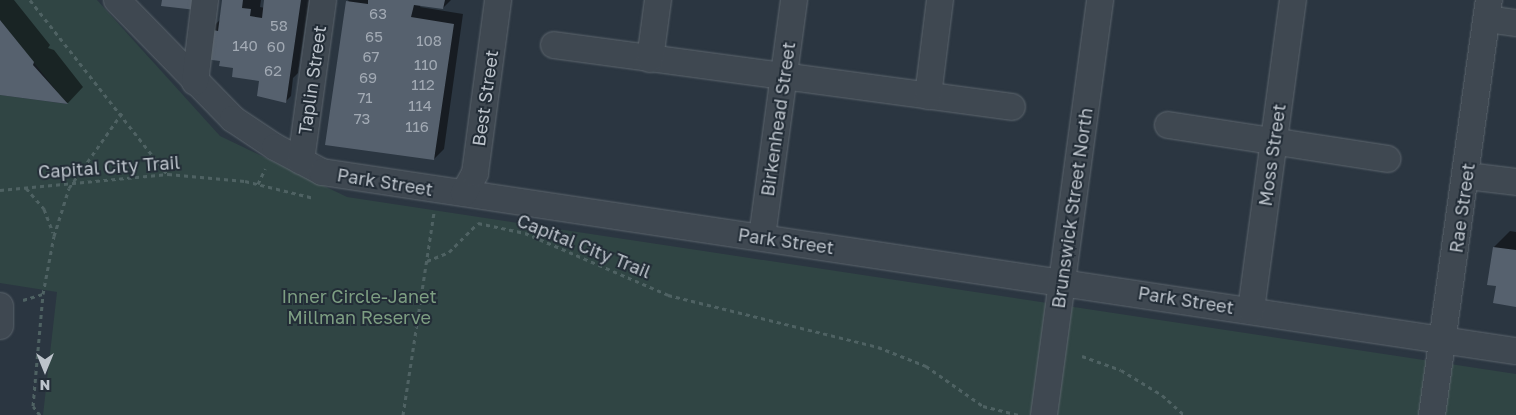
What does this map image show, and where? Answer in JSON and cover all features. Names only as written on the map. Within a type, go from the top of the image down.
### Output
[{"type":"street","name":"Park Street","points":[[117,0],[195,82],[244,128],[301,161],[335,174],[1063,281],[1516,351]]},
{"type":"street","points":[[195,82],[206,0]]},
{"type":"street","name":"Taplin Street","points":[[301,161],[323,0]]},
{"type":"street","name":"Best Street","points":[[464,193],[475,173],[498,0]]},
{"type":"street","points":[[650,59],[658,0]]},
{"type":"street","name":"Birkenhead Street","points":[[762,237],[794,0]]},
{"type":"street","points":[[928,96],[940,0]]},
{"type":"street","name":"Brunswick Street North","points":[[1044,415],[1100,0]]},
{"type":"street","name":"Moss Street","points":[[1251,310],[1293,0]]},
{"type":"street","points":[[1488,9],[1516,23]]},
{"type":"street","name":"Rae Street","points":[[1432,415],[1467,176],[1488,9]]},
{"type":"street","points":[[554,46],[1012,107]]},
{"type":"street","points":[[1168,125],[1387,159]]},
{"type":"street","points":[[1467,176],[1516,182]]},
{"type":"path","points":[[30,0],[122,113],[168,174]]},
{"type":"path","points":[[40,415],[34,406],[43,294],[54,236],[72,182],[122,113]]},
{"type":"path","name":"Capital City Trail","points":[[0,190],[168,174],[246,181],[318,198]]},
{"type":"path","points":[[25,187],[44,209],[54,236]]},
{"type":"path","points":[[403,415],[438,190]]},
{"type":"path","points":[[424,214],[443,217]]},
{"type":"path","name":"Capital City Trail","points":[[469,222],[525,233],[668,295],[878,346],[926,366],[983,406],[1018,415]]},
{"type":"path","points":[[427,262],[449,252],[478,223]]},
{"type":"path","points":[[0,313],[43,294]]},
{"type":"path","points":[[1082,356],[1121,370],[1162,395],[1184,415]]},
{"type":"green space","name":"Inner Circle-Janet Millman Reserve","points":[[0,0],[97,0],[220,136],[347,197],[1516,374],[1516,415],[43,415],[57,292],[0,283],[0,95],[67,104],[0,20]]},
{"type":"building","points":[[162,0],[197,0],[196,10],[161,6]]},
{"type":"building","points":[[222,0],[243,0],[242,8],[251,9],[250,16],[262,18],[264,0],[301,0],[286,103],[257,96],[259,81],[232,77],[233,68],[219,66],[220,61],[204,59],[208,29],[218,31]]},
{"type":"building","points":[[368,0],[445,0],[443,9],[414,5],[411,17],[454,24],[434,160],[325,145],[346,1],[368,4]]},
{"type":"building","points":[[0,20],[34,62],[33,65],[68,104],[0,95]]},
{"type":"building","points":[[1493,247],[1516,250],[1516,307],[1493,303],[1496,286],[1487,285]]}]
